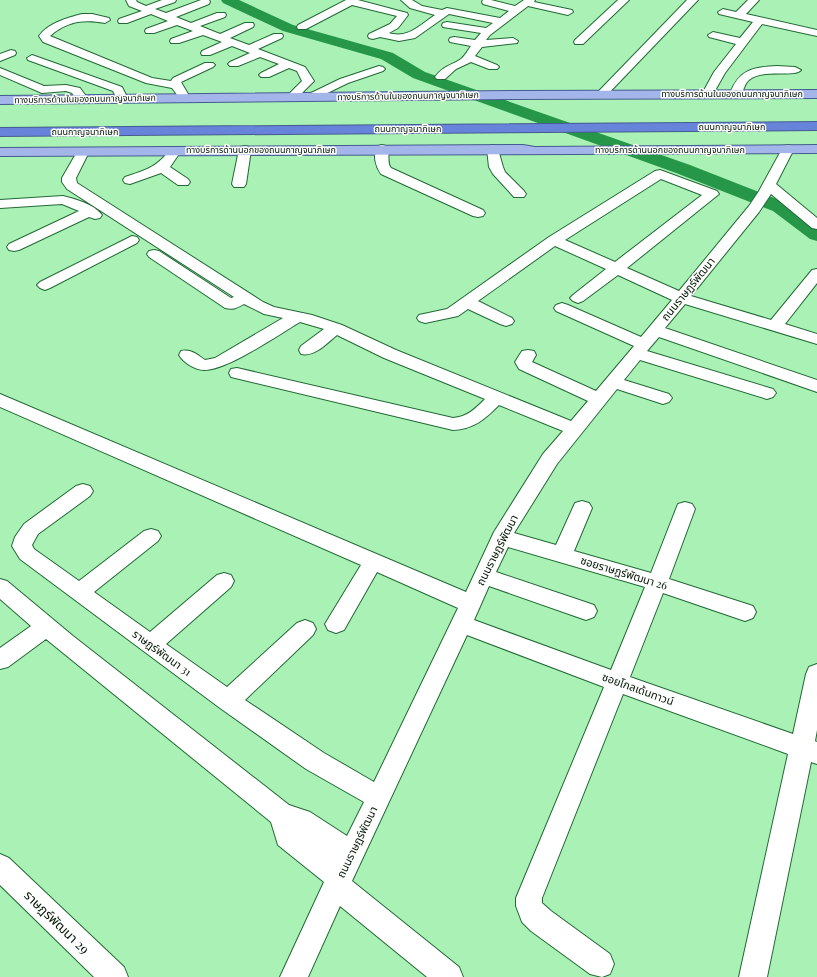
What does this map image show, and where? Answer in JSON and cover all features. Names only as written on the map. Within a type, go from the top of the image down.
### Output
[{"type":"highway","name":"ถนนกาญจนาภิเษก","points":[[0,132],[817,126]]},
{"type":"main road","name":"ทางบริการด้านในของถนนกาญจนาภิเษก","points":[[0,100],[512,95],[601,96],[817,94]]},
{"type":"main road","points":[[681,147],[817,143]]},
{"type":"main road","name":"ทางบริการด้านนอกของถนนกาญจนาภิเษก","points":[[0,152],[382,149],[523,149],[535,151],[570,148],[681,147],[817,149]]},
{"type":"street","points":[[131,0],[133,4],[301,69],[308,81],[292,98]]},
{"type":"street","points":[[123,21],[171,0]]},
{"type":"street","points":[[302,27],[352,0],[357,4],[403,15],[398,23],[376,35],[395,38],[406,38],[447,11],[501,22]]},
{"type":"street","points":[[406,0],[411,5],[442,13]]},
{"type":"street","points":[[579,42],[624,0]]},
{"type":"street","points":[[601,96],[693,0]]},
{"type":"street","points":[[739,15],[754,0]]},
{"type":"street","points":[[166,17],[204,2]]},
{"type":"street","points":[[452,2],[480,5],[522,6],[568,12]]},
{"type":"street","points":[[441,77],[452,67],[466,60],[488,31],[522,6]]},
{"type":"street","points":[[724,12],[817,33]]},
{"type":"street","points":[[191,26],[221,15]]},
{"type":"street","points":[[105,20],[82,17],[56,26],[44,36],[47,40],[150,80],[176,85],[185,98]]},
{"type":"street","points":[[708,94],[720,72],[760,20]]},
{"type":"street","points":[[150,31],[177,21]]},
{"type":"street","points":[[398,23],[419,30]]},
{"type":"street","points":[[220,38],[249,25]]},
{"type":"street","points":[[447,25],[488,31]]},
{"type":"street","points":[[175,41],[203,31]]},
{"type":"street","points":[[713,35],[743,42]]},
{"type":"street","points":[[249,49],[278,36]]},
{"type":"street","points":[[454,40],[478,44],[512,41]]},
{"type":"street","points":[[206,53],[232,42]]},
{"type":"street","points":[[0,58],[11,53]]},
{"type":"street","points":[[234,64],[260,53]]},
{"type":"street","points":[[32,58],[118,89],[122,99]]},
{"type":"street","points":[[445,58],[466,60],[493,67]]},
{"type":"street","points":[[265,75],[289,64]]},
{"type":"street","points":[[176,85],[175,83],[177,80],[210,65]]},
{"type":"street","points":[[311,97],[344,81],[379,69]]},
{"type":"street","points":[[736,94],[740,81],[750,74],[767,70],[795,70]]},
{"type":"street","points":[[0,71],[40,89],[66,88],[76,90],[82,99]]},
{"type":"street","points":[[382,149],[382,166],[386,171],[478,213]]},
{"type":"street","points":[[493,149],[496,167],[500,174],[519,194]]},
{"type":"street","name":"ถนนราษฏร์พัฒนา","points":[[294,977],[337,882],[379,798],[501,537],[550,459],[754,209],[788,149]]},
{"type":"street","points":[[239,184],[245,150]]},
{"type":"street","points":[[130,180],[162,167],[170,161],[175,151]]},
{"type":"street","points":[[83,152],[69,178],[68,182],[72,186],[244,297],[270,311],[336,328],[390,354],[497,396],[574,430]]},
{"type":"street","points":[[162,167],[183,182]]},
{"type":"street","points":[[425,318],[452,313],[554,240],[660,174],[712,194],[578,298]]},
{"type":"street","points":[[767,188],[817,225]]},
{"type":"street","points":[[3,206],[63,200],[71,201],[231,305],[244,297]]},
{"type":"street","points":[[14,246],[89,212]]},
{"type":"street","points":[[45,285],[132,240]]},
{"type":"street","points":[[554,240],[681,298],[817,339]]},
{"type":"street","points":[[775,326],[817,273]]},
{"type":"street","points":[[467,302],[506,321]]},
{"type":"street","points":[[562,308],[640,348],[767,393]]},
{"type":"street","points":[[187,355],[198,363],[204,365],[220,362],[296,317]]},
{"type":"street","points":[[307,350],[336,328]]},
{"type":"street","points":[[655,330],[817,386]]},
{"type":"street","points":[[528,355],[523,362],[525,364],[599,399]]},
{"type":"street","points":[[237,373],[453,424],[472,422],[497,396]]},
{"type":"street","points":[[613,382],[664,398]]},
{"type":"street","name":"ซอยโกลเด้นทาวน์","points":[[0,400],[374,562],[466,614],[617,681],[809,750]]},
{"type":"street","name":"ราษฎร์พัฒนา 31","points":[[84,491],[32,529],[25,537],[22,546],[26,554],[228,701],[315,761],[379,798]]},
{"type":"street","points":[[562,554],[582,508]]},
{"type":"street","points":[[600,964],[541,921],[528,906],[529,898],[657,583],[685,509]]},
{"type":"street","points":[[79,592],[150,536]]},
{"type":"street","name":"ซอยราษฎร์พัฒนา 26","points":[[501,537],[657,583],[745,612]]},
{"type":"street","points":[[336,624],[374,562]]},
{"type":"street","points":[[484,576],[586,611]]},
{"type":"street","points":[[151,644],[224,581]]},
{"type":"street","points":[[0,587],[46,626],[282,815],[301,820],[351,854]]},
{"type":"street","points":[[0,660],[46,626]]},
{"type":"street","points":[[228,701],[305,629]]},
{"type":"street","points":[[752,977],[809,750],[817,674]]},
{"type":"street","points":[[282,815],[287,836],[337,882],[450,977]]},
{"type":"street","name":"ราษฎร์พัฒนา 29","points":[[0,867],[114,977]]},
{"type":"waterway","points":[[228,0],[288,28],[387,56],[419,75],[683,169],[780,207],[817,235]]}]
